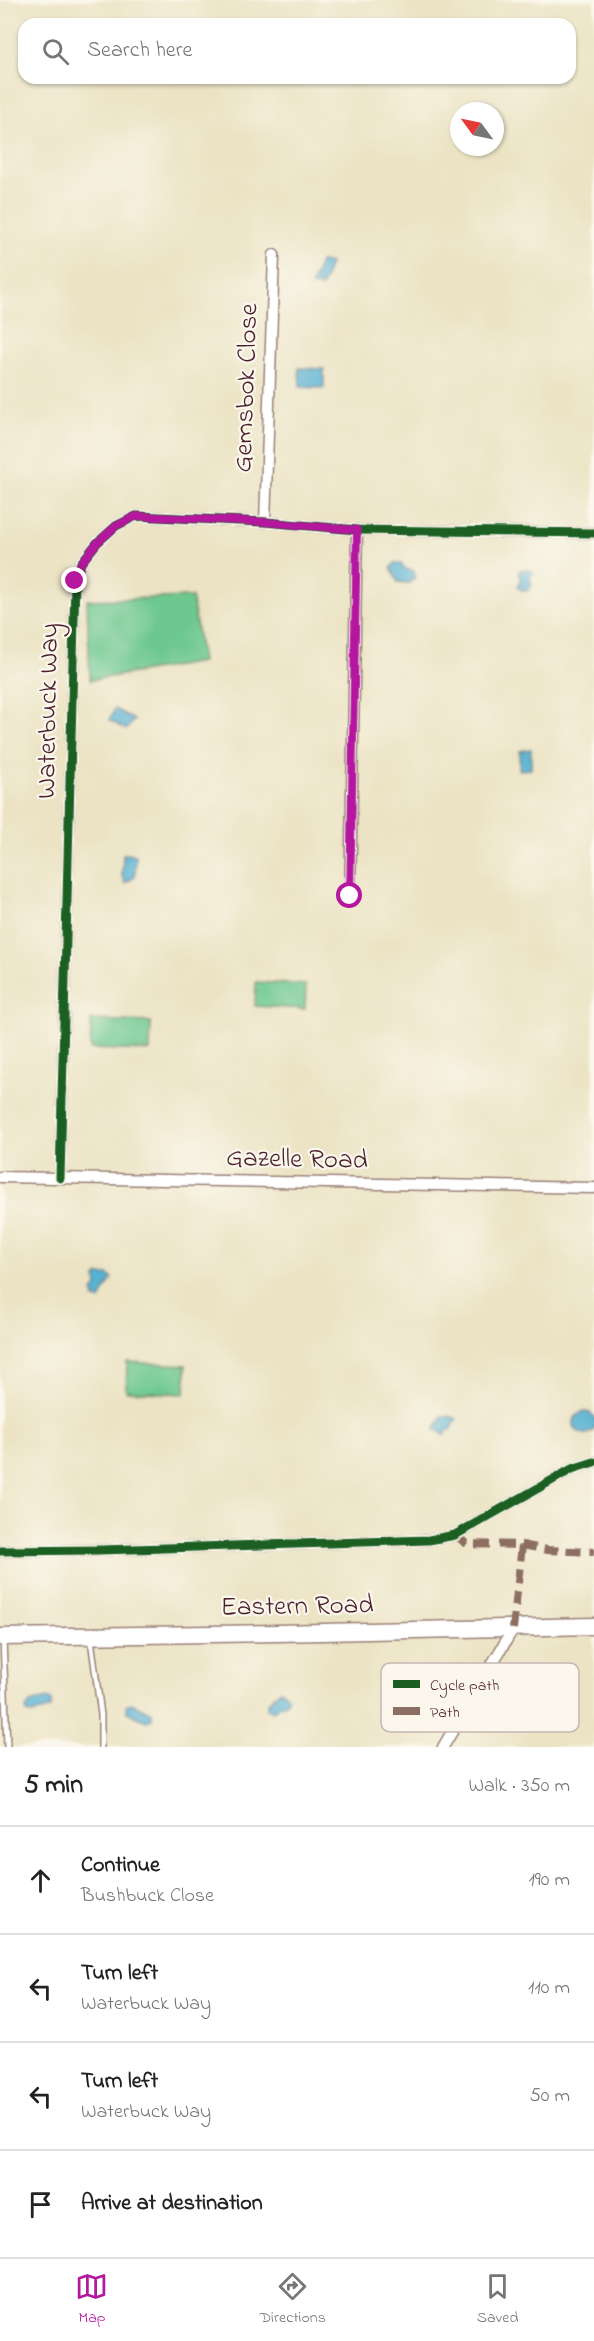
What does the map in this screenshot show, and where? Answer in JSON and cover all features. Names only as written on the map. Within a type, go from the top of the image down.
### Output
[{"type":"main road","name":"Eastern Road","points":[[2,1636],[594,1626]]},
{"type":"street","name":"Gemsbok Close","points":[[265,522],[274,255]]},
{"type":"street","name":"Waterbuck Way","points":[[60,1178],[75,581],[81,563],[97,543],[116,526],[136,516],[265,522],[357,530],[594,533]]},
{"type":"street","points":[[350,896],[357,530]]},
{"type":"street","name":"Gazelle Road","points":[[0,1177],[594,1188]]},
{"type":"street","points":[[0,1551],[429,1540],[455,1535],[572,1469],[594,1462]]},
{"type":"street","points":[[493,1663],[513,1629]]},
{"type":"street","points":[[443,1747],[452,1732]]},
{"type":"lane","points":[[90,1635],[100,1705],[101,1747]]},
{"type":"lane","points":[[2,1636],[7,1747]]},
{"type":"green space","points":[[192,597],[202,662],[90,680],[87,600]]},
{"type":"green space","points":[[256,982],[306,985],[305,1009],[255,1006]]},
{"type":"green space","points":[[91,1020],[151,1022],[150,1051],[90,1049]]},
{"type":"green space","points":[[127,1362],[186,1365],[185,1394],[126,1391]]},
{"type":"water","points":[[320,262],[330,263],[322,287],[311,286]]},
{"type":"water","points":[[299,368],[324,369],[324,388],[300,387]]},
{"type":"water","points":[[395,563],[400,563],[405,569],[414,571],[415,577],[409,583],[398,582],[391,568]]},
{"type":"water","points":[[522,569],[533,571],[530,579],[532,585],[528,591],[518,587],[519,571]]},
{"type":"water","points":[[115,709],[134,720],[126,730],[109,720]]},
{"type":"water","points":[[531,749],[531,769],[519,770],[520,751]]},
{"type":"water","points":[[123,854],[136,855],[135,877],[125,883],[122,876]]},
{"type":"water","points":[[99,1275],[108,1275],[112,1278],[100,1300],[94,1299],[93,1292],[97,1286],[96,1278]]},
{"type":"water","points":[[581,1413],[589,1413],[595,1419],[595,1427],[589,1433],[581,1433],[575,1427],[575,1419]]},
{"type":"water","points":[[442,1416],[457,1419],[445,1435],[435,1429]]},
{"type":"water","points":[[280,1690],[289,1698],[286,1703],[271,1711],[267,1708],[268,1702]]},
{"type":"water","points":[[46,1699],[52,1701],[51,1708],[32,1714],[27,1713],[26,1709],[30,1703]]},
{"type":"water","points":[[131,1703],[152,1713],[152,1719],[146,1721],[127,1712],[126,1705]]},
{"type":"marked path","points":[[455,1535],[467,1544],[522,1545],[548,1550],[594,1552]]},
{"type":"marked path","points":[[513,1629],[522,1545]]},
{"type":"cycle path","points":[[60,1178],[75,581],[81,563],[97,543],[116,526],[136,516],[265,522],[357,530],[594,533]]},
{"type":"cycle path","points":[[0,1551],[429,1540],[455,1535],[572,1469],[594,1462]]},
{"type":"route","points":[[75,581],[81,563],[97,543],[116,526],[136,516],[265,522],[357,530],[350,896]]}]
